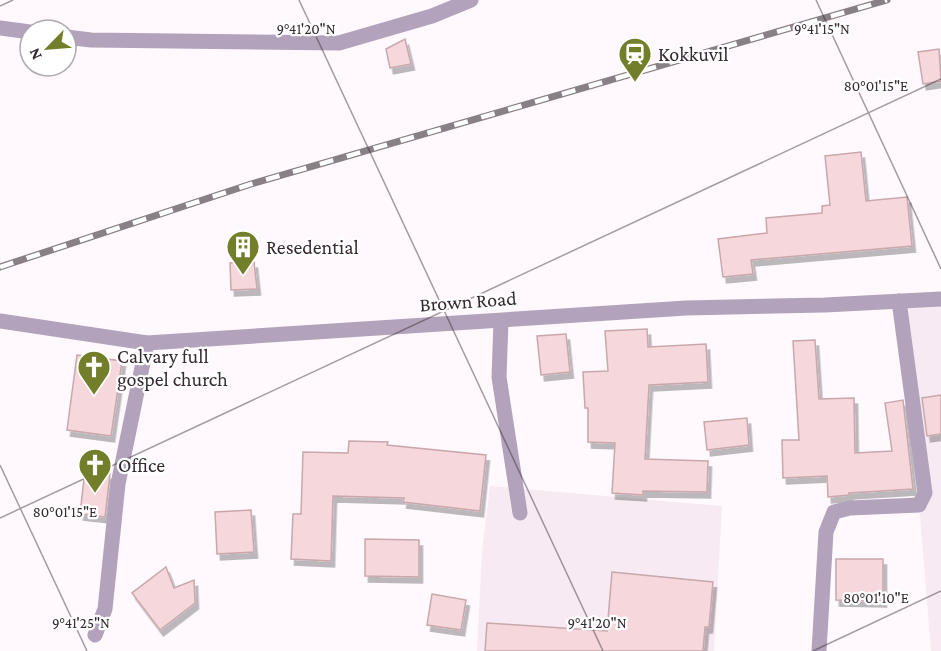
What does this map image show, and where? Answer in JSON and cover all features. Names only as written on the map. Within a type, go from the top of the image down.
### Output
[{"type":"street","points":[[78,38],[339,43],[432,16],[471,0]]},
{"type":"street","points":[[0,28],[18,30]]},
{"type":"street","name":"Brown Road","points":[[0,321],[147,343],[686,308],[941,299]]},
{"type":"street","points":[[819,651],[826,532],[834,512],[850,508],[919,505],[925,494],[899,301]]},
{"type":"street","points":[[501,321],[499,377],[520,513]]},
{"type":"street","points":[[95,635],[105,609],[118,484],[147,343]]},
{"type":"shaded area","points":[[902,295],[941,299],[941,651],[931,651]]},
{"type":"shaded area","points":[[490,486],[722,506],[714,651],[477,651],[482,552]]},
{"type":"building","points":[[405,39],[411,64],[390,68],[386,49]]},
{"type":"building","points":[[939,49],[941,81],[923,84],[918,52]]},
{"type":"building","points":[[861,152],[866,201],[907,197],[912,246],[751,260],[753,274],[723,277],[718,239],[767,233],[766,218],[822,213],[822,206],[830,205],[825,156]]},
{"type":"building","name":"Resedential","points":[[254,262],[257,289],[231,290],[230,263]]},
{"type":"building","points":[[647,329],[648,347],[706,344],[708,382],[649,385],[645,459],[708,461],[707,492],[643,491],[643,495],[612,493],[615,443],[588,442],[588,408],[585,408],[583,372],[608,371],[605,331]]},
{"type":"building","points":[[566,334],[570,372],[541,375],[537,336]]},
{"type":"building","points":[[815,340],[819,399],[854,398],[855,453],[892,451],[885,403],[903,400],[913,489],[849,493],[849,495],[828,497],[827,476],[783,478],[782,440],[799,440],[793,341]]},
{"type":"building","name":"Calvary full gospel church","points":[[77,355],[122,361],[111,436],[67,430]]},
{"type":"building","points":[[941,395],[941,434],[927,436],[922,398]]},
{"type":"building","points":[[747,418],[749,445],[707,450],[704,422]]},
{"type":"building","points":[[349,441],[388,442],[387,445],[486,455],[480,511],[403,502],[404,498],[333,496],[331,561],[291,559],[293,514],[301,514],[303,452],[348,453]]},
{"type":"building","name":"Office","points":[[85,470],[110,474],[105,517],[80,514]]},
{"type":"building","points":[[251,510],[254,552],[217,554],[215,512]]},
{"type":"building","points":[[365,539],[419,540],[419,577],[365,576]]},
{"type":"building","points":[[836,559],[883,559],[883,601],[836,600]]},
{"type":"building","points":[[166,567],[174,588],[194,580],[195,603],[160,630],[132,593]]},
{"type":"building","points":[[612,572],[713,582],[709,627],[705,627],[703,651],[485,651],[487,623],[607,631]]},
{"type":"building","points":[[432,594],[466,600],[461,630],[427,625]]},
{"type":"railway","points":[[0,267],[251,184],[887,0]]},
{"type":"place","name":"Kokkuvil","points":[[635,83]]},
{"type":"place","name":"Resedential","points":[[243,276]]},
{"type":"place","name":"Calvary full gospel church","points":[[94,396]]},
{"type":"place","name":"Office","points":[[95,494]]}]
